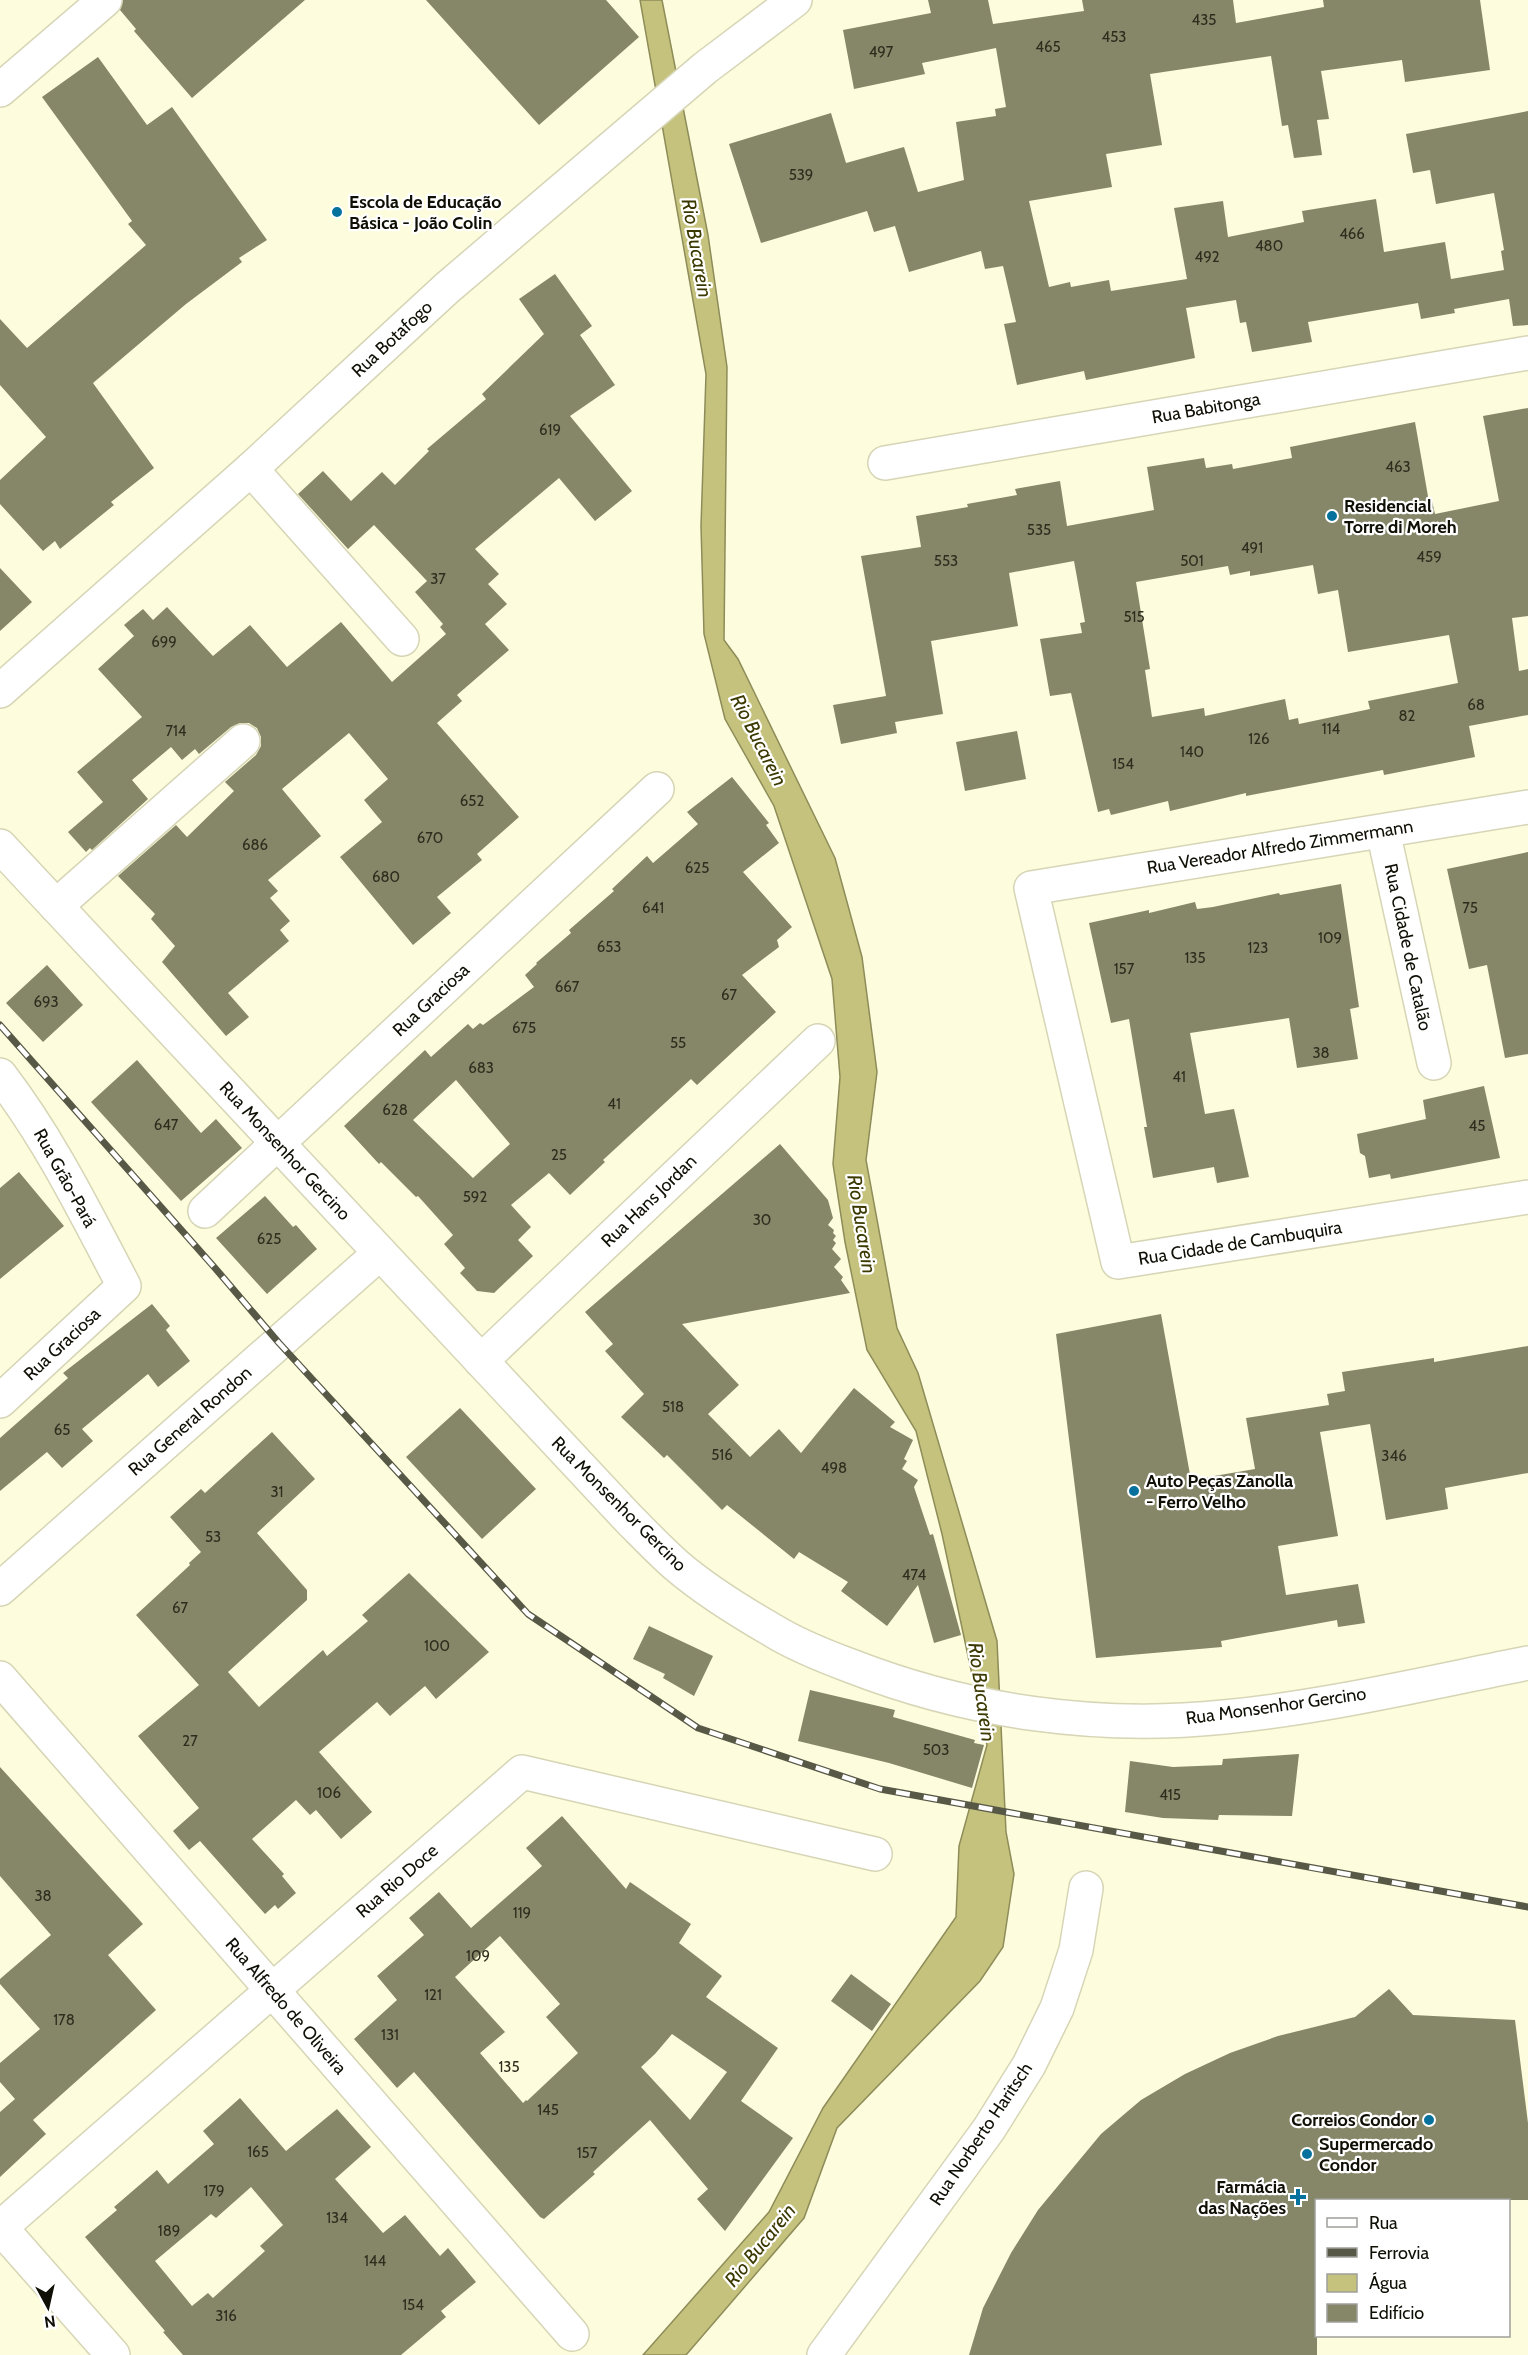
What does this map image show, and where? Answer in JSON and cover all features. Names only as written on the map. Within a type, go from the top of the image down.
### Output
[{"type":"street","points":[[0,90],[105,0]]},
{"type":"street","name":"Rua Botafogo","points":[[0,691],[251,469],[447,288],[705,68],[795,0]]},
{"type":"street","name":"Rua Babitonga","points":[[885,463],[1528,352]]},
{"type":"street","points":[[251,469],[402,639]]},
{"type":"street","points":[[56,906],[243,741]]},
{"type":"street","name":"Rua Graciosa","points":[[205,1211],[657,789]]},
{"type":"street","name":"Rua Vereador Alfredo Zimmermann","points":[[1031,888],[1528,807]]},
{"type":"street","name":"Rua Cidade de Catalão","points":[[1383,831],[1434,1063]]},
{"type":"street","name":"Rua Monsenhor Gercino","points":[[0,846],[628,1518],[677,1566],[774,1632],[832,1659],[883,1679],[947,1698],[1028,1714],[1077,1719],[1148,1721],[1224,1717],[1311,1705],[1528,1663]]},
{"type":"street","name":"Rua Cidade de Cambuquira","points":[[1031,888],[1118,1262],[1528,1197]]},
{"type":"street","name":"Rua Hans Jordan","points":[[481,1361],[818,1041]]},
{"type":"street","name":"Rua Grão-Pará","points":[[0,1075],[29,1113],[124,1286]]},
{"type":"street","name":"Rua General Rondon","points":[[0,1589],[380,1253]]},
{"type":"street","name":"Rua Graciosa","points":[[0,1401],[124,1286]]},
{"type":"street","name":"Rua Alfredo de Oliveira","points":[[0,1678],[572,2334]]},
{"type":"street","name":"Rua Rio Doce","points":[[0,2228],[522,1772],[875,1854]]},
{"type":"street","name":"Rua Norberto Haritsch","points":[[824,2355],[989,2129],[1029,2065],[1057,2008],[1076,1950],[1086,1888]]},
{"type":"street","points":[[0,2228],[113,2355]]},
{"type":"water","name":"Rio Bucarein","points":[[640,0],[662,0],[708,235],[727,367],[724,640],[738,659],[835,858],[862,957],[877,1072],[866,1160],[897,1328],[918,1373],[997,1641],[1006,1832],[1014,1874],[1003,1947],[980,1981],[837,2128],[804,2218],[686,2355],[643,2355],[769,2212],[823,2108],[956,1917],[959,1846],[987,1745],[942,1534],[916,1431],[867,1350],[845,1242],[833,1164],[840,1077],[832,979],[774,806],[725,719],[704,634],[701,526],[706,374]]},
{"type":"building","points":[[123,0],[305,0],[192,98],[134,31],[136,29],[120,10]]},
{"type":"building","points":[[426,0],[606,0],[639,37],[539,125]]},
{"type":"building","points":[[928,0],[988,0],[993,24],[1084,11],[1082,0],[1233,0],[1236,23],[1324,7],[1323,0],[1480,0],[1490,70],[1405,82],[1402,60],[1321,71],[1329,119],[1317,120],[1322,155],[1294,158],[1288,125],[1282,126],[1271,56],[1150,74],[1162,145],[1106,154],[1112,187],[1029,201],[1049,287],[1070,282],[1071,287],[1109,280],[1111,291],[1187,279],[1174,208],[1223,201],[1228,237],[1304,222],[1302,211],[1376,199],[1384,252],[1445,242],[1451,279],[1504,270],[1501,251],[1504,250],[1494,193],[1436,204],[1430,170],[1413,173],[1406,134],[1528,111],[1528,325],[1513,326],[1509,299],[1454,309],[1455,313],[1421,319],[1418,303],[1308,322],[1312,342],[1252,352],[1246,322],[1240,323],[1236,300],[1186,308],[1195,358],[1086,380],[1084,371],[1017,385],[1004,324],[1016,322],[1003,266],[985,269],[981,251],[909,272],[895,226],[874,232],[867,211],[761,243],[729,144],[831,113],[846,163],[904,147],[918,192],[964,180],[956,122],[996,116],[995,109],[1006,107],[996,48],[922,63],[925,74],[854,89],[843,30],[931,13]]},
{"type":"building","points":[[98,57],[147,125],[172,107],[267,240],[239,258],[242,262],[186,304],[93,383],[154,468],[111,502],[114,505],[60,549],[55,541],[43,551],[0,504],[0,480],[46,437],[0,385],[0,319],[27,348],[146,245],[128,224],[132,221],[42,97]]},
{"type":"building","points":[[555,274],[592,326],[580,335],[615,385],[570,416],[632,491],[595,521],[559,478],[475,549],[499,574],[488,584],[507,604],[485,624],[509,650],[457,695],[462,701],[437,723],[519,817],[477,854],[482,860],[437,897],[451,913],[413,945],[340,857],[382,822],[364,800],[388,779],[349,733],[282,789],[321,836],[268,880],[278,891],[270,898],[290,921],[280,930],[289,941],[228,993],[249,1017],[226,1036],[162,962],[175,946],[151,919],[155,914],[118,876],[176,825],[187,837],[234,791],[225,782],[256,755],[261,746],[261,737],[257,728],[249,723],[240,723],[231,727],[199,754],[195,749],[182,760],[171,747],[132,780],[148,799],[92,850],[90,848],[86,852],[68,832],[103,802],[77,772],[142,717],[98,669],[134,636],[124,625],[143,609],[153,620],[167,607],[213,656],[250,625],[287,667],[341,622],[392,682],[446,634],[440,627],[443,624],[415,592],[427,581],[374,525],[348,549],[298,494],[323,471],[351,501],[382,472],[395,485],[429,451],[427,449],[486,399],[482,394],[544,334],[519,299]]},
{"type":"building","points":[[1528,408],[1528,616],[1512,618],[1519,671],[1528,669],[1528,715],[1469,726],[1475,757],[1384,775],[1383,770],[1246,796],[1246,793],[1170,811],[1168,801],[1111,815],[1109,809],[1098,812],[1071,693],[1050,696],[1040,639],[1082,633],[1080,623],[1085,622],[1074,561],[1009,573],[1018,626],[931,641],[943,714],[895,722],[897,733],[841,744],[833,705],[886,696],[861,556],[921,547],[916,516],[968,507],[967,504],[1017,495],[1015,489],[1060,481],[1067,526],[1154,510],[1147,467],[1204,458],[1206,468],[1232,464],[1233,469],[1292,458],[1290,447],[1415,422],[1429,502],[1432,501],[1435,514],[1499,501],[1483,416]],"holes":[[[1313,565],[1318,594],[1338,590],[1348,652],[1449,635],[1458,683],[1368,701],[1370,709],[1299,724],[1298,718],[1289,720],[1285,699],[1205,716],[1204,708],[1152,717],[1145,670],[1150,669],[1136,582],[1228,566],[1230,575],[1250,571],[1250,576]]]},
{"type":"building","points":[[0,568],[32,602],[0,631]]},
{"type":"building","points":[[1017,731],[1026,779],[965,791],[956,742]]},
{"type":"building","points":[[732,777],[769,823],[766,825],[779,843],[743,872],[792,927],[777,940],[779,947],[742,975],[776,1012],[697,1085],[691,1079],[603,1160],[605,1162],[570,1195],[549,1173],[511,1205],[531,1227],[518,1240],[533,1256],[494,1293],[477,1291],[460,1273],[465,1268],[444,1244],[453,1235],[418,1196],[416,1197],[381,1162],[379,1164],[344,1126],[425,1050],[431,1057],[468,1024],[473,1029],[480,1023],[483,1025],[534,987],[525,975],[571,933],[569,930],[614,891],[612,889],[647,856],[653,863],[698,824],[687,812]],"holes":[[[456,1080],[510,1144],[473,1178],[413,1120]]]},
{"type":"building","points":[[1528,852],[1528,1054],[1505,1058],[1487,965],[1469,969],[1447,869]]},
{"type":"building","points":[[1341,884],[1359,1007],[1350,1009],[1358,1059],[1297,1068],[1289,1018],[1190,1033],[1205,1114],[1234,1109],[1249,1177],[1217,1183],[1214,1167],[1153,1178],[1129,1019],[1111,1023],[1089,923],[1149,910],[1149,913],[1195,902],[1197,909]]},
{"type":"building","points":[[47,965],[83,1005],[43,1042],[6,1003]]},
{"type":"building","points":[[137,1060],[201,1133],[216,1119],[242,1148],[181,1201],[91,1102]]},
{"type":"building","points":[[1484,1086],[1500,1158],[1391,1179],[1390,1174],[1369,1178],[1365,1156],[1360,1153],[1357,1134],[1426,1119],[1423,1100]]},
{"type":"building","points":[[780,1144],[828,1200],[833,1218],[828,1225],[834,1230],[833,1233],[836,1236],[833,1240],[836,1243],[832,1249],[841,1259],[834,1267],[843,1277],[841,1280],[850,1293],[682,1324],[739,1385],[708,1414],[750,1457],[779,1429],[801,1453],[854,1388],[895,1422],[890,1427],[913,1440],[904,1459],[907,1461],[902,1469],[918,1480],[914,1487],[930,1535],[933,1534],[961,1635],[934,1643],[918,1585],[887,1626],[841,1591],[848,1582],[799,1552],[794,1559],[727,1505],[722,1510],[667,1455],[664,1458],[621,1417],[644,1394],[605,1351],[613,1344],[585,1312]]},
{"type":"building","points":[[19,1172],[64,1226],[0,1279],[0,1188]]},
{"type":"building","points":[[265,1196],[293,1227],[296,1225],[317,1249],[267,1294],[216,1238]]},
{"type":"building","points":[[152,1304],[170,1326],[166,1330],[190,1361],[158,1387],[148,1374],[82,1429],[93,1441],[62,1468],[47,1452],[0,1491],[0,1438],[68,1378],[63,1373]]},
{"type":"building","points":[[1161,1314],[1191,1480],[1255,1469],[1246,1418],[1329,1405],[1327,1394],[1345,1391],[1342,1372],[1434,1358],[1434,1362],[1528,1346],[1528,1473],[1445,1488],[1448,1509],[1386,1520],[1370,1424],[1320,1432],[1338,1536],[1278,1546],[1286,1595],[1358,1584],[1365,1623],[1338,1627],[1337,1620],[1221,1641],[1222,1647],[1096,1658],[1056,1334]]},
{"type":"building","points":[[460,1408],[536,1489],[482,1539],[406,1457]]},
{"type":"building","points":[[272,1432],[315,1479],[257,1533],[307,1590],[307,1600],[228,1672],[259,1707],[323,1650],[327,1656],[368,1621],[362,1615],[409,1573],[489,1652],[436,1699],[425,1686],[390,1716],[377,1702],[319,1752],[372,1812],[341,1839],[316,1810],[310,1815],[296,1800],[252,1839],[284,1874],[282,1876],[296,1893],[278,1909],[275,1905],[265,1914],[200,1841],[189,1850],[173,1831],[199,1808],[138,1736],[199,1685],[136,1615],[201,1552],[170,1517],[201,1489],[205,1493]]},
{"type":"building","points":[[649,1626],[713,1656],[694,1696],[663,1678],[665,1674],[633,1659]]},
{"type":"building","points":[[810,1690],[895,1710],[893,1717],[975,1740],[974,1743],[984,1745],[972,1788],[889,1763],[798,1741]]},
{"type":"building","points":[[1299,1754],[1292,1816],[1219,1815],[1218,1820],[1163,1818],[1125,1812],[1130,1761],[1173,1767],[1222,1765],[1223,1759]]},
{"type":"building","points":[[0,1767],[143,1924],[108,1955],[156,2010],[33,2120],[46,2134],[0,2177],[0,2112],[15,2099],[0,2082],[0,2063],[40,2029],[0,1984],[0,1979],[51,1935],[0,1876]]},
{"type":"building","points":[[562,1816],[626,1889],[630,1882],[691,1924],[679,1943],[722,1976],[706,1997],[778,2048],[741,2101],[793,2138],[725,2231],[697,2199],[708,2189],[650,2120],[593,2172],[595,2174],[544,2219],[540,2217],[414,2072],[397,2088],[354,2039],[397,2000],[377,1976],[424,1935],[409,1918],[439,1892],[471,1928],[542,1866],[526,1848]],"holes":[[[500,1936],[560,2004],[546,2017],[578,2053],[523,2103],[480,2053],[505,2032],[455,1977]],[[672,2034],[727,2072],[690,2120],[641,2067]]]},
{"type":"building","points":[[851,1974],[891,2004],[872,2031],[831,2001]]},
{"type":"building","name":"Supermercado Condor","points":[[1389,1989],[1413,2015],[1515,2020],[1528,2123],[1528,2200],[1315,2199],[1317,2355],[969,2355],[983,2308],[1011,2253],[1038,2210],[1101,2134],[1141,2100],[1185,2074],[1230,2053],[1278,2036],[1355,2017]]},
{"type":"building","points":[[240,2098],[286,2151],[337,2109],[371,2147],[335,2179],[383,2233],[405,2215],[440,2256],[448,2248],[476,2282],[441,2311],[446,2317],[401,2355],[183,2355],[85,2237],[117,2210],[114,2207],[157,2170],[168,2184],[214,2144],[203,2131]],"holes":[[[251,2187],[283,2225],[260,2246],[265,2251],[213,2298],[208,2293],[192,2306],[155,2261],[211,2214],[216,2218]]]},
{"type":"railway","points":[[0,1025],[279,1343],[528,1614],[698,1728],[880,1789],[1528,1907]]},
{"type":"place","name":"Escola de Educação Básica - João Colin","points":[[337,212]]},
{"type":"place","name":"Residencial Torre di Moreh","points":[[1332,516]]},
{"type":"place","name":"Auto Peças Zanolla - Ferro Velho","points":[[1134,1491]]},
{"type":"place","name":"Correios Condor","points":[[1429,2120]]},
{"type":"place","name":"Supermercado Condor","points":[[1307,2154]]},
{"type":"place","name":"Farmácia das Nações","points":[[1298,2197]]}]
